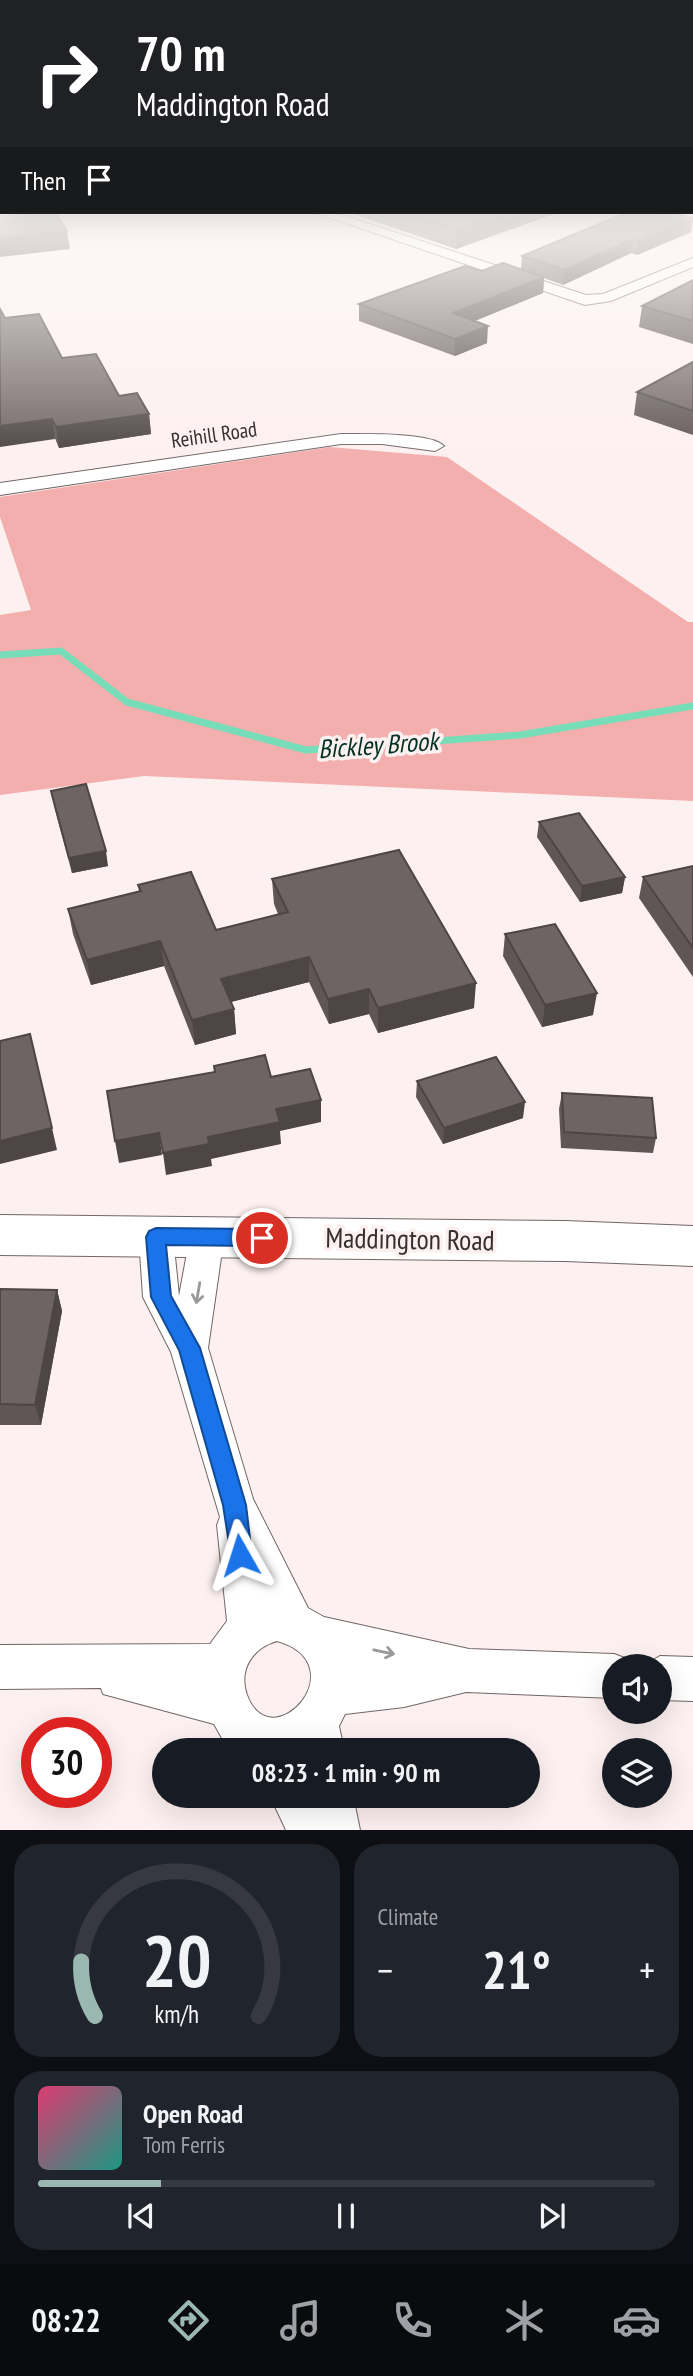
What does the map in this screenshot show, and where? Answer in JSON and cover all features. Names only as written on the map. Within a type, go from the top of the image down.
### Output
[{"type":"main road","name":"Maddington Road","points":[[0,1235],[565,1241],[693,1246]]},
{"type":"street","points":[[544,288],[585,300],[606,298],[629,288]]},
{"type":"street","name":"Reihill Road","points":[[0,489],[341,439],[382,439],[435,446]]},
{"type":"street","points":[[156,1237],[161,1297],[189,1348],[235,1505],[248,1630]]},
{"type":"street","points":[[189,1348],[207,1237]]},
{"type":"street","points":[[235,1505],[305,1629],[328,1654],[333,1674],[323,1722]]},
{"type":"street","points":[[256,1738],[240,1726],[224,1686],[232,1646],[248,1630],[262,1623],[305,1629],[469,1671],[602,1676]]},
{"type":"street","points":[[0,1667],[83,1668],[224,1686]]},
{"type":"street","points":[[287,1738],[404,1685],[469,1671]]},
{"type":"street","points":[[672,1678],[693,1679]]},
{"type":"street","points":[[300,1808],[312,1830]]},
{"type":"street","points":[[332,1808],[337,1830]]},
{"type":"shaded area","points":[[330,447],[447,457],[688,622],[693,622],[693,801],[144,776],[0,795],[0,615],[31,610],[0,517],[0,497]]},
{"type":"building","points":[[403,288],[515,288],[453,313],[488,326],[455,339],[359,304]]},
{"type":"building","points":[[677,288],[693,288],[693,321],[642,306]]},
{"type":"building","points":[[0,309],[5,318],[39,314],[62,358],[96,354],[119,396],[137,393],[149,414],[56,427],[52,419],[0,426]]},
{"type":"building","points":[[693,362],[693,411],[637,392]]},
{"type":"building","points":[[86,784],[106,851],[69,858],[51,791]]},
{"type":"building","points":[[579,813],[625,877],[582,886],[539,822]]},
{"type":"building","points":[[399,850],[476,983],[378,1008],[369,989],[328,999],[309,957],[221,979],[234,1009],[192,1020],[160,941],[87,960],[68,909],[141,891],[138,885],[191,872],[216,930],[288,912],[272,879]]},
{"type":"building","points":[[693,866],[693,948],[643,877]]},
{"type":"building","points":[[555,924],[597,993],[545,1005],[505,934]]},
{"type":"building","points":[[30,1034],[52,1128],[0,1141],[0,1041]]},
{"type":"building","points":[[265,1055],[271,1077],[310,1069],[321,1100],[276,1109],[280,1122],[208,1137],[209,1144],[163,1153],[159,1133],[115,1141],[107,1091],[215,1072],[214,1066]]},
{"type":"building","points":[[496,1057],[525,1102],[444,1128],[417,1081]]},
{"type":"building","points":[[562,1093],[652,1098],[656,1138],[564,1132]]},
{"type":"building","points":[[0,1289],[57,1290],[35,1405],[0,1404]]},
{"type":"waterway","name":"Bickley Brook","points":[[0,655],[61,651],[127,702],[306,750],[520,735],[693,706]]},
{"type":"route","points":[[240,1555],[235,1505],[189,1348],[161,1297],[156,1237],[262,1238]]}]
